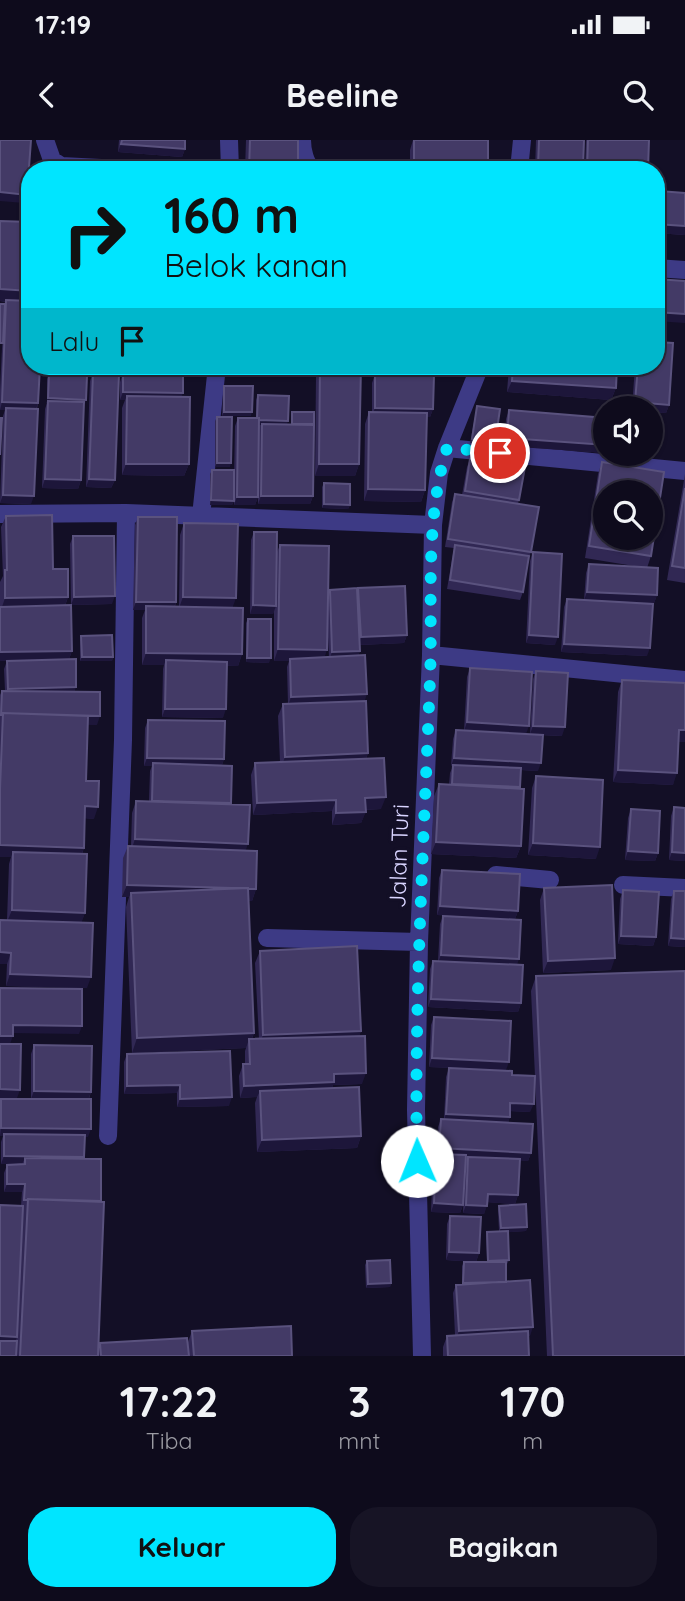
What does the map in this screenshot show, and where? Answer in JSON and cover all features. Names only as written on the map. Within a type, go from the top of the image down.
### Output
[{"type":"street","points":[[45,140],[54,161]]},
{"type":"street","points":[[229,140],[230,161]]},
{"type":"street","points":[[302,140],[306,161]]},
{"type":"street","points":[[520,161],[522,140]]},
{"type":"street","points":[[665,269],[685,270]]},
{"type":"street","points":[[201,516],[216,375]]},
{"type":"street","name":"Jalan Turi","points":[[422,1356],[416,1110],[419,942],[429,869],[433,524],[439,473],[476,375]]},
{"type":"street","points":[[447,448],[685,471]]},
{"type":"street","points":[[108,1136],[123,740],[125,513]]},
{"type":"street","points":[[0,514],[125,513],[433,524]]},
{"type":"street","points":[[431,654],[685,680]]},
{"type":"street","points":[[474,873],[550,880]]},
{"type":"street","points":[[623,886],[685,888]]},
{"type":"street","points":[[267,938],[419,942]]},
{"type":"building","points":[[0,140],[31,140],[29,161],[21,161],[21,194],[0,192]]},
{"type":"building","points":[[122,140],[185,140],[185,149],[121,144]]},
{"type":"building","points":[[250,140],[298,140],[298,161],[249,161]]},
{"type":"building","points":[[414,140],[488,140],[488,161],[414,161]]},
{"type":"building","points":[[539,140],[584,140],[583,161],[538,161]]},
{"type":"building","points":[[588,140],[649,140],[648,161],[587,161]]},
{"type":"building","points":[[665,191],[685,193],[685,226],[665,225]]},
{"type":"building","points":[[0,221],[21,222],[21,290],[0,289]]},
{"type":"building","points":[[665,280],[685,281],[685,314],[665,313]]},
{"type":"building","points":[[6,300],[21,301],[21,375],[40,375],[38,403],[2,402]]},
{"type":"building","points":[[0,304],[5,304],[3,343],[0,343]]},
{"type":"building","points":[[665,343],[673,343],[669,405],[663,404],[663,396],[636,396],[637,375],[665,375]]},
{"type":"building","points":[[49,375],[87,376],[86,400],[48,398]]},
{"type":"building","points":[[93,375],[119,375],[115,480],[89,479]]},
{"type":"building","points":[[123,375],[183,375],[183,393],[123,392]]},
{"type":"building","points":[[320,375],[361,375],[359,464],[319,464]]},
{"type":"building","points":[[375,375],[434,375],[433,409],[375,408]]},
{"type":"building","points":[[512,375],[617,375],[616,388],[512,381]]},
{"type":"building","points":[[224,386],[253,386],[252,412],[224,412]]},
{"type":"building","points":[[258,395],[289,396],[288,421],[259,420]]},
{"type":"building","points":[[127,396],[190,397],[189,464],[126,464]]},
{"type":"building","points":[[48,401],[84,402],[81,480],[45,479]]},
{"type":"building","points":[[477,406],[500,409],[495,443],[472,439]]},
{"type":"building","points":[[6,408],[38,409],[34,496],[3,495]]},
{"type":"building","points":[[509,410],[593,417],[593,444],[507,438]]},
{"type":"building","points":[[292,412],[314,412],[314,424],[292,424]]},
{"type":"building","points":[[369,412],[427,413],[425,490],[368,489]]},
{"type":"building","points":[[217,417],[232,417],[231,463],[217,463]]},
{"type":"building","points":[[0,418],[2,418],[0,455]]},
{"type":"building","points":[[238,418],[259,418],[258,497],[237,497]]},
{"type":"building","points":[[262,424],[314,425],[313,496],[261,496]]},
{"type":"building","points":[[470,459],[525,467],[519,500],[465,491]]},
{"type":"building","points":[[601,466],[627,466],[664,472],[663,480],[599,480]]},
{"type":"building","points":[[212,470],[234,470],[234,501],[211,500]]},
{"type":"building","points":[[324,483],[350,484],[350,505],[324,504]]},
{"type":"building","points":[[685,488],[685,568],[672,566]]},
{"type":"building","points":[[455,494],[539,507],[531,552],[448,539]]},
{"type":"building","points":[[52,515],[53,569],[68,569],[68,597],[5,598],[6,516]]},
{"type":"building","points":[[138,517],[177,517],[176,602],[136,602]]},
{"type":"building","points":[[593,520],[593,547],[589,546]]},
{"type":"building","points":[[184,523],[238,524],[236,598],[183,597]]},
{"type":"building","points":[[254,532],[277,532],[276,606],[253,605]]},
{"type":"building","points":[[73,536],[114,536],[115,596],[74,597]]},
{"type":"building","points":[[280,545],[329,546],[327,650],[278,649]]},
{"type":"building","points":[[455,545],[529,556],[523,592],[450,580]]},
{"type":"building","points":[[614,550],[652,550],[651,556]]},
{"type":"building","points":[[533,552],[562,554],[558,637],[529,635]]},
{"type":"building","points":[[589,564],[658,568],[657,595],[587,592]]},
{"type":"building","points":[[405,586],[407,635],[361,637],[358,588]]},
{"type":"building","points":[[357,588],[360,651],[332,652],[330,590]]},
{"type":"building","points":[[567,599],[653,604],[650,648],[564,644]]},
{"type":"building","points":[[71,605],[72,651],[0,652],[0,607]]},
{"type":"building","points":[[146,606],[243,608],[242,654],[146,653]]},
{"type":"building","points":[[248,619],[271,619],[271,658],[247,658]]},
{"type":"building","points":[[112,635],[113,657],[82,657],[81,636]]},
{"type":"building","points":[[365,655],[367,694],[291,697],[290,659]]},
{"type":"building","points":[[76,659],[76,687],[8,689],[7,661]]},
{"type":"building","points":[[166,660],[227,662],[226,709],[165,709]]},
{"type":"building","points":[[470,668],[532,672],[529,726],[467,722]]},
{"type":"building","points":[[536,671],[568,673],[565,727],[533,726]]},
{"type":"building","points":[[622,680],[685,683],[685,730],[679,730],[677,773],[618,770]]},
{"type":"building","points":[[2,691],[100,692],[100,716],[1,715]]},
{"type":"building","points":[[366,701],[368,753],[285,757],[283,704]]},
{"type":"building","points":[[3,713],[88,716],[86,781],[99,781],[98,807],[85,806],[84,848],[0,845]]},
{"type":"building","points":[[148,720],[225,721],[224,759],[147,758]]},
{"type":"building","points":[[456,730],[543,735],[541,763],[454,758]]},
{"type":"building","points":[[384,758],[386,797],[365,798],[366,812],[336,813],[336,800],[257,803],[255,763]]},
{"type":"building","points":[[153,763],[232,766],[231,803],[152,801]]},
{"type":"building","points":[[453,765],[521,768],[520,787],[452,784]]},
{"type":"building","points":[[536,776],[603,780],[600,847],[533,843]]},
{"type":"building","points":[[439,784],[524,789],[521,846],[436,842]]},
{"type":"building","points":[[136,801],[250,805],[248,844],[135,839]]},
{"type":"building","points":[[674,807],[685,808],[685,853],[672,852]]},
{"type":"building","points":[[631,809],[660,811],[658,853],[628,851]]},
{"type":"building","points":[[128,846],[257,851],[256,889],[127,885]]},
{"type":"building","points":[[13,852],[87,854],[85,913],[12,910]]},
{"type":"building","points":[[442,870],[520,874],[518,911],[440,906]]},
{"type":"building","points":[[612,885],[615,958],[548,961],[544,888]]},
{"type":"building","points":[[248,888],[254,1033],[137,1038],[131,893]]},
{"type":"building","points":[[623,890],[659,892],[656,937],[621,936]]},
{"type":"building","points":[[674,891],[685,891],[685,939],[671,938]]},
{"type":"building","points":[[443,916],[521,920],[519,959],[441,955]]},
{"type":"building","points":[[0,920],[93,923],[91,977],[10,974],[11,953],[0,952]]},
{"type":"building","points":[[357,946],[361,1031],[263,1035],[260,951]]},
{"type":"building","points":[[433,961],[523,965],[521,1003],[431,999]]},
{"type":"building","points":[[685,971],[685,1356],[553,1356],[536,976]]},
{"type":"building","points":[[0,988],[82,989],[82,1026],[13,1025],[13,1036],[0,1036]]},
{"type":"building","points":[[434,1017],[511,1021],[509,1062],[432,1058]]},
{"type":"building","points":[[365,1036],[366,1073],[334,1074],[334,1082],[244,1086],[243,1064],[250,1064],[249,1039]]},
{"type":"building","points":[[0,1044],[21,1044],[20,1090],[0,1089]]},
{"type":"building","points":[[34,1045],[92,1046],[91,1092],[34,1091]]},
{"type":"building","points":[[230,1051],[232,1097],[180,1099],[180,1085],[127,1086],[127,1054]]},
{"type":"building","points":[[449,1068],[512,1071],[512,1075],[535,1076],[534,1104],[510,1103],[510,1117],[446,1114]]},
{"type":"building","points":[[359,1087],[361,1136],[262,1140],[260,1091]]},
{"type":"building","points":[[1,1099],[91,1099],[91,1129],[1,1128]]},
{"type":"building","points":[[441,1119],[533,1124],[531,1153],[439,1148]]},
{"type":"building","points":[[4,1134],[85,1135],[84,1157],[4,1156]]},
{"type":"building","points":[[436,1154],[466,1155],[463,1205],[434,1203]]},
{"type":"building","points":[[468,1157],[520,1159],[518,1195],[488,1194],[487,1206],[466,1205]]},
{"type":"building","points":[[25,1158],[101,1159],[101,1201],[24,1200],[25,1184],[7,1184],[7,1165],[25,1164]]},
{"type":"building","points":[[28,1199],[104,1202],[98,1356],[20,1356]]},
{"type":"building","points":[[526,1204],[527,1227],[501,1228],[499,1206]]},
{"type":"building","points":[[0,1205],[23,1206],[17,1337],[0,1336]]},
{"type":"building","points":[[450,1216],[481,1217],[479,1253],[449,1252]]},
{"type":"building","points":[[508,1231],[509,1260],[488,1261],[487,1232]]},
{"type":"building","points":[[390,1260],[391,1283],[368,1284],[367,1261]]},
{"type":"building","points":[[464,1262],[506,1262],[506,1282],[463,1283]]},
{"type":"building","points":[[530,1280],[533,1327],[459,1331],[456,1285]]},
{"type":"building","points":[[291,1326],[292,1356],[194,1356],[192,1331]]},
{"type":"building","points":[[528,1331],[529,1356],[448,1356],[447,1336]]},
{"type":"building","points":[[187,1338],[189,1356],[101,1356],[100,1343]]},
{"type":"building","points":[[0,1341],[17,1341],[16,1356],[0,1356]]},
{"type":"route","points":[[417,1161],[419,942],[431,654],[433,524],[439,473],[447,448],[500,453]]}]
